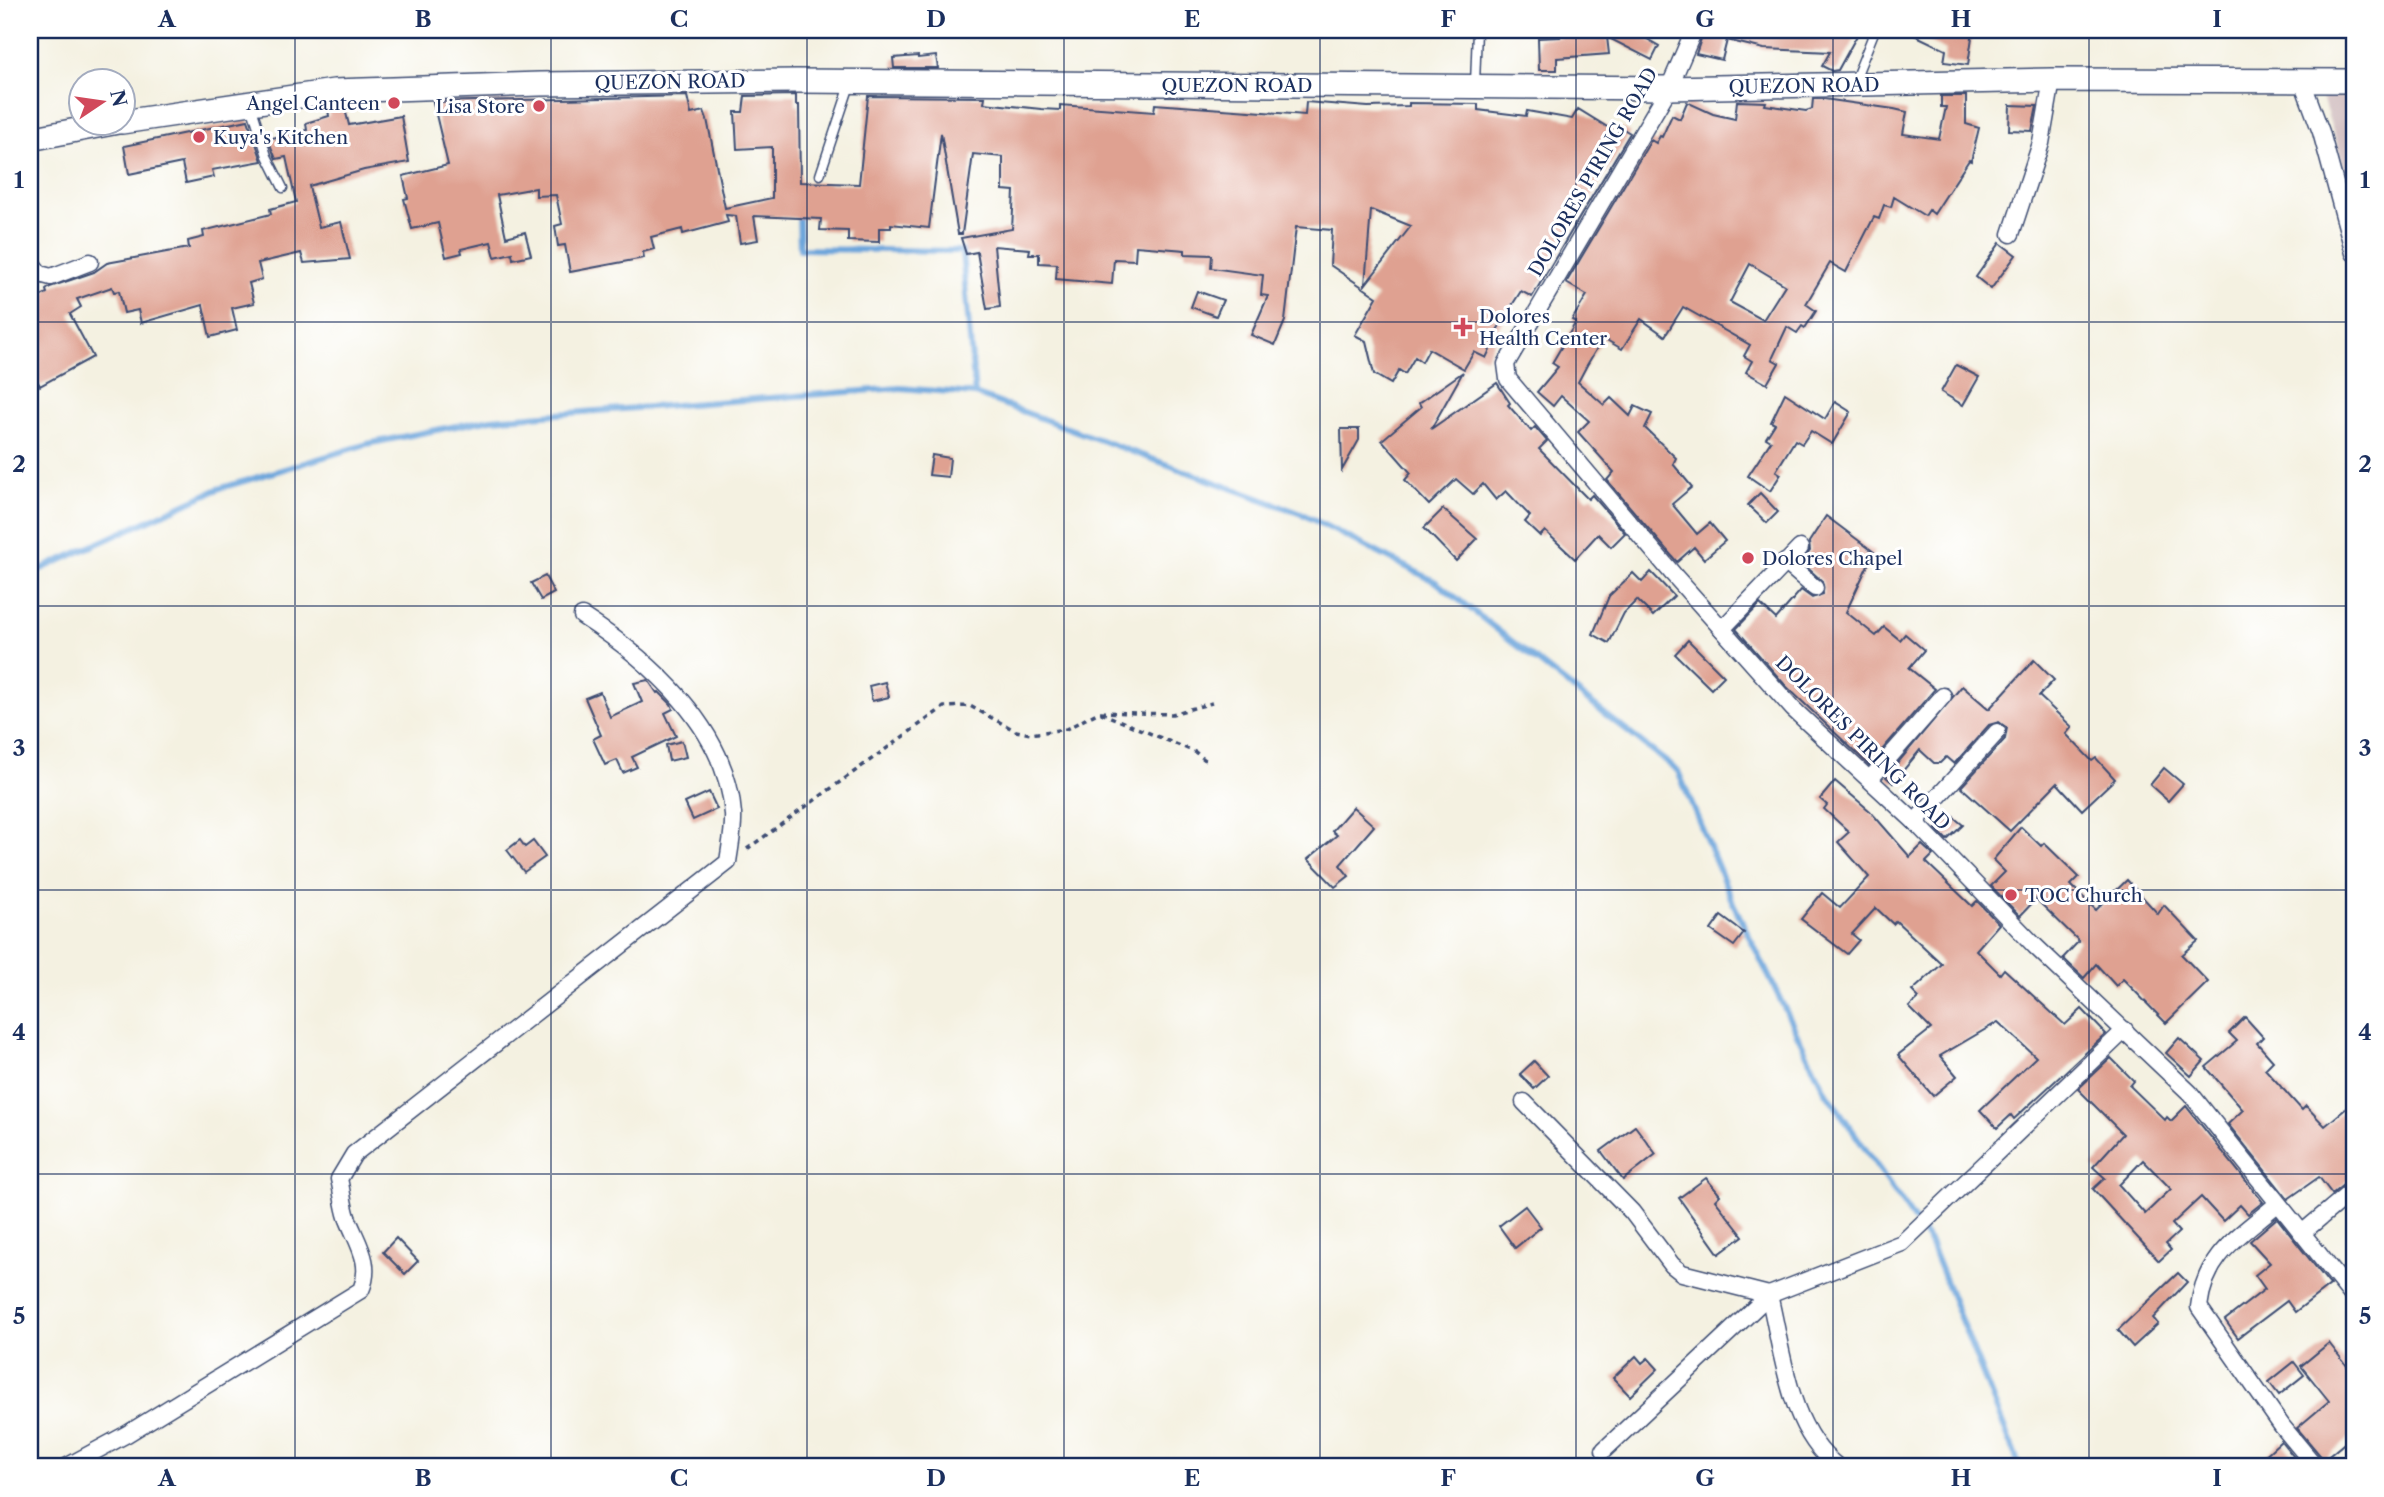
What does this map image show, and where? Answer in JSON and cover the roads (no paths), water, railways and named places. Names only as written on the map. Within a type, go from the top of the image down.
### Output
[{"type":"main road","name":"QUEZON ROAD","points":[[136,120],[334,91],[419,87],[850,82],[1475,84],[1669,88],[2052,80],[2354,81]]},
{"type":"main road","name":"QUEZON ROAD","points":[[30,139],[66,132]]},
{"type":"street","name":"DOLORES PIRING ROAD","points":[[1694,30],[1669,88],[1506,364],[1508,379],[1793,709],[1915,822],[2035,946],[2190,1093],[2354,1298]]},
{"type":"street","points":[[2011,234],[2041,143],[2052,80]]},
{"type":"street","points":[[2302,81],[2321,132],[2354,253]]},
{"type":"street","points":[[30,261],[40,274],[51,277],[90,262]]},
{"type":"street","points":[[1722,629],[1800,548]]},
{"type":"street","points":[[1785,562],[1815,588]]},
{"type":"street","points":[[66,1467],[127,1434],[361,1290],[367,1277],[365,1256],[346,1215],[339,1179],[354,1154],[728,862],[733,815],[723,767],[698,719],[624,643],[582,616]]},
{"type":"street","points":[[1870,779],[1943,696]]},
{"type":"street","points":[[1915,822],[1997,732]]},
{"type":"street","points":[[1604,1450],[1769,1294],[1902,1243],[2125,1030]]},
{"type":"street","points":[[1524,1102],[1632,1212],[1682,1273],[1769,1294]]},
{"type":"street","points":[[2302,1233],[2354,1189]]},
{"type":"street","points":[[2277,1204],[2214,1258],[2202,1284],[2199,1307],[2282,1426],[2316,1467]]},
{"type":"street","points":[[1769,1294],[1804,1427],[1826,1458],[1838,1467]]},
{"type":"lane","points":[[1475,84],[1477,30]]},
{"type":"lane","points":[[1852,86],[1875,30]]},
{"type":"lane","points":[[820,175],[850,82]]},
{"type":"lane","points":[[250,103],[267,156],[283,188]]},
{"type":"waterway","points":[[799,211],[800,249],[962,251],[975,394]]},
{"type":"waterway","points":[[30,574],[218,489],[367,444],[491,419],[900,388],[975,394],[1302,514],[1436,582],[1678,771],[1733,903],[1824,1089],[1930,1243],[2020,1467]]},
{"type":"place","name":"Angel Canteen","points":[[394,103]]},
{"type":"place","name":"Lisa Store","points":[[539,106]]},
{"type":"place","name":"Kuya's Kitchen","points":[[199,137]]},
{"type":"place","name":"Dolores Health Center","points":[[1463,327]]},
{"type":"place","name":"Dolores Chapel","points":[[1748,558]]},
{"type":"place","name":"TOC Church","points":[[2011,895]]}]
